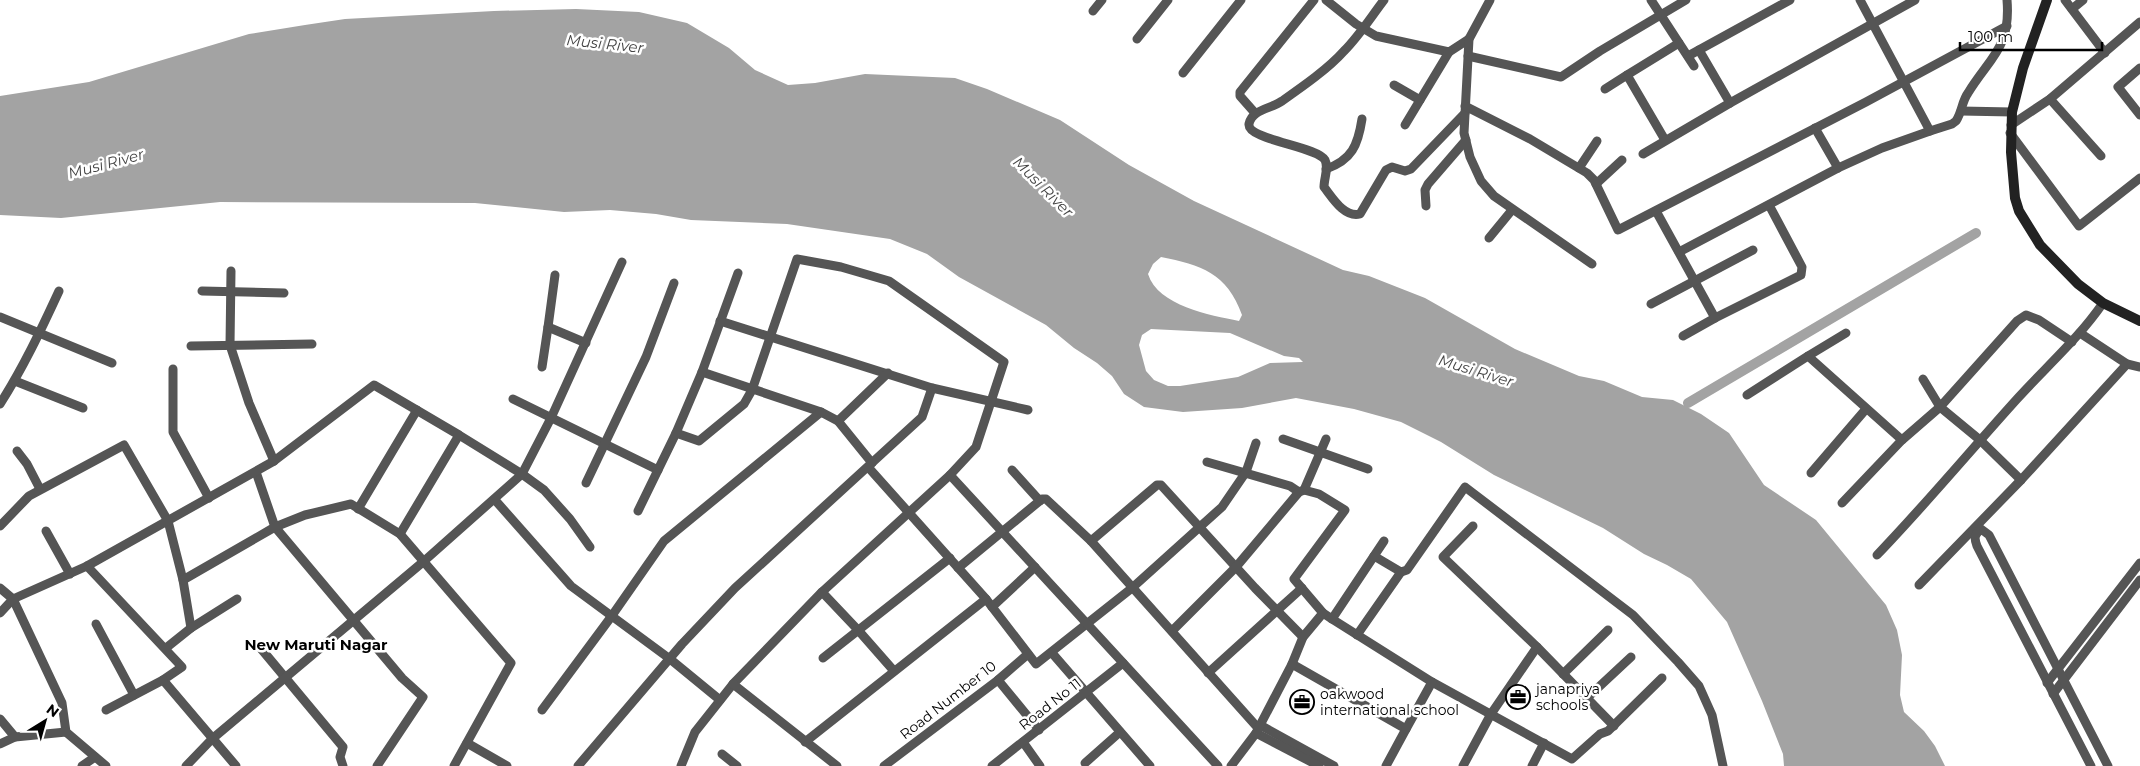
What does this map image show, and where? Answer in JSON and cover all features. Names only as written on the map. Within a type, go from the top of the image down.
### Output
[{"type":"street","points":[[1093,11],[1102,0]]},
{"type":"street","points":[[1137,39],[1168,0]]},
{"type":"street","points":[[1183,73],[1241,0]]},
{"type":"street","points":[[1255,113],[1240,96],[1240,92],[1314,0]]},
{"type":"street","points":[[1326,0],[1362,28],[1376,36],[1450,52]]},
{"type":"street","points":[[1384,0],[1340,56],[1280,102],[1255,113],[1249,124],[1253,132],[1282,144],[1317,153],[1324,159],[1326,169],[1324,186],[1347,212],[1353,215],[1360,214],[1386,170],[1392,167],[1405,171],[1412,169],[1464,110]]},
{"type":"street","points":[[1490,0],[1469,39],[1464,110],[1466,140],[1470,157],[1481,182],[1494,196],[1592,264]]},
{"type":"street","points":[[1651,0],[1694,66]]},
{"type":"street","points":[[1468,56],[1561,77],[1600,51],[1686,0]]},
{"type":"street","points":[[1688,56],[1790,0]]},
{"type":"street","points":[[1860,0],[1930,131]]},
{"type":"street","points":[[1642,154],[1730,102],[1915,0]]},
{"type":"street","points":[[1679,252],[1838,168],[1882,148],[1952,124],[1964,111],[1964,98],[2002,43],[2007,26],[2007,0]]},
{"type":"street","points":[[2047,0],[2023,68],[2012,112],[2010,129],[2015,198],[2018,211],[2040,245],[2078,284],[2104,303],[2140,321]]},
{"type":"street","points":[[2065,0],[2105,53]]},
{"type":"street","points":[[2072,9],[2083,0]]},
{"type":"street","points":[[2010,129],[2050,99],[2140,22]]},
{"type":"street","points":[[1464,110],[1530,138],[1587,173],[1596,184],[1618,230],[2007,26]]},
{"type":"street","points":[[1405,125],[1450,52],[1469,39]]},
{"type":"street","points":[[1605,89],[1679,43]]},
{"type":"street","points":[[1698,50],[1730,102]]},
{"type":"street","points":[[2140,68],[2118,87],[2140,116]]},
{"type":"street","points":[[1627,75],[1665,140]]},
{"type":"street","points":[[1394,85],[1420,100]]},
{"type":"street","points":[[2050,99],[2101,156]]},
{"type":"street","points":[[1964,111],[2012,112]]},
{"type":"street","points":[[1326,169],[1346,160],[1352,151],[1362,119]]},
{"type":"street","points":[[1815,128],[1838,168]]},
{"type":"street","points":[[2010,129],[2079,226],[2140,178]]},
{"type":"street","points":[[1426,206],[1425,190],[1428,184],[1466,140]]},
{"type":"street","points":[[1579,168],[1597,141]]},
{"type":"street","points":[[1596,184],[1622,160]]},
{"type":"street","points":[[1683,336],[1801,274],[1802,267],[1769,205]]},
{"type":"street","points":[[1489,238],[1512,210]]},
{"type":"street","points":[[1656,211],[1715,318]]},
{"type":"street","points":[[1651,304],[1753,250]]},
{"type":"street","points":[[676,433],[699,441],[744,404],[752,390],[797,259],[841,267],[889,281],[1004,362],[989,402],[976,447],[950,475],[822,592],[733,684],[695,732],[681,766]]},
{"type":"street","points":[[186,766],[212,739],[423,562],[522,474],[551,418],[622,262]]},
{"type":"street","points":[[231,272],[230,345],[248,403],[274,461]]},
{"type":"street","points":[[638,511],[676,433],[702,372],[738,273]]},
{"type":"street","points":[[542,367],[555,275]]},
{"type":"street","points":[[586,483],[646,357],[674,283]]},
{"type":"street","points":[[0,404],[15,381],[40,334],[58,291]]},
{"type":"street","points":[[202,291],[284,293]]},
{"type":"street","points":[[1877,555],[1924,506],[1980,440],[2082,331],[2104,303]]},
{"type":"street","points":[[1842,503],[1902,440],[1940,407],[2021,317],[2026,315],[2035,317],[2072,342]]},
{"type":"street","points":[[0,318],[112,362]]},
{"type":"street","points":[[720,321],[932,388],[1028,410]]},
{"type":"street","points":[[548,328],[586,343]]},
{"type":"street","points":[[2082,331],[2127,364],[2140,367]]},
{"type":"street","points":[[1747,395],[1846,333]]},
{"type":"street","points":[[191,346],[312,344]]},
{"type":"street","points":[[1808,356],[1902,440]]},
{"type":"street","points":[[1919,585],[2022,480],[2127,364]]},
{"type":"street","points":[[173,369],[173,432],[210,498]]},
{"type":"street","points":[[702,372],[821,412],[838,420],[870,465],[986,599],[1036,664],[1132,588],[1222,507],[1246,472],[1256,443]]},
{"type":"street","points":[[838,420],[888,373]]},
{"type":"street","points":[[1923,379],[1940,407],[1980,440],[2022,480]]},
{"type":"street","points":[[15,381],[83,408]]},
{"type":"street","points":[[0,613],[13,599],[87,566],[256,472],[274,461],[374,385],[459,434],[544,490],[570,519],[590,547]]},
{"type":"street","points":[[578,766],[670,659],[735,588],[922,417],[932,388]]},
{"type":"street","points":[[513,399],[658,470]]},
{"type":"street","points":[[1811,473],[1866,409]]},
{"type":"street","points":[[358,508],[417,410]]},
{"type":"street","points":[[542,710],[611,617],[664,541],[821,412]]},
{"type":"street","points":[[400,534],[459,434]]},
{"type":"street","points":[[1283,439],[1368,469]]},
{"type":"street","points":[[1172,631],[1236,567],[1302,491],[1326,439]]},
{"type":"street","points":[[0,526],[29,496],[124,445],[168,521],[183,580],[190,628]]},
{"type":"street","points":[[17,451],[27,464],[40,490]]},
{"type":"street","points":[[1207,462],[1246,472],[1302,491],[1319,494],[1345,510],[1294,579],[1323,613],[1432,682],[1572,758],[1600,734],[1614,726],[1662,678]]},
{"type":"street","points":[[1012,470],[1040,501]]},
{"type":"street","points":[[256,472],[275,527],[402,678],[423,697],[377,766]]},
{"type":"street","points":[[950,475],[1218,766]]},
{"type":"street","points":[[1091,541],[1158,485],[1165,488],[1236,567],[1303,637]]},
{"type":"street","points":[[1358,635],[1401,572],[1407,570],[1465,487],[1633,615],[1678,662],[1699,686],[1712,715],[1724,766]]},
{"type":"street","points":[[958,568],[1002,530],[1040,501],[1046,499],[1091,541],[1258,729],[1313,765]]},
{"type":"street","points":[[495,500],[571,586],[670,659],[720,700]]},
{"type":"street","points":[[183,580],[275,527],[305,515],[351,504],[400,534],[512,663],[454,766]]},
{"type":"street","points":[[1473,526],[1443,557],[1537,647],[1614,726]]},
{"type":"street","points":[[2091,766],[1977,546],[1974,538],[1981,529],[1989,535],[2108,766]]},
{"type":"street","points":[[46,532],[70,574]]},
{"type":"street","points":[[1332,619],[1384,541]]},
{"type":"street","points":[[1374,556],[1401,572]]},
{"type":"street","points":[[823,658],[950,558]]},
{"type":"street","points":[[2047,683],[2140,563]]},
{"type":"street","points":[[87,566],[182,667],[163,680],[106,710]]},
{"type":"street","points":[[992,607],[1035,567]]},
{"type":"street","points":[[2053,694],[2140,580]]},
{"type":"street","points":[[0,588],[13,599],[62,703],[66,732],[106,766]]},
{"type":"street","points":[[1208,674],[1302,588]]},
{"type":"street","points":[[822,592],[894,671]]},
{"type":"street","points":[[166,648],[190,628],[237,599]]},
{"type":"street","points":[[805,742],[986,599]]},
{"type":"street","points":[[1231,766],[1258,729],[1292,664],[1303,637],[1323,613]]},
{"type":"street","points":[[96,624],[134,695]]},
{"type":"street","points":[[1563,674],[1608,630]]},
{"type":"street","points":[[258,645],[343,747],[340,757],[343,766]]},
{"type":"street","points":[[1463,766],[1491,714],[1537,647]]},
{"type":"street","points":[[1052,653],[1150,766]]},
{"type":"street","name":"Road Number 10","points":[[884,766],[998,680],[1028,654]]},
{"type":"street","points":[[1587,698],[1630,657]]},
{"type":"street","name":"Road No 11","points":[[992,766],[1123,663]]},
{"type":"street","points":[[1292,664],[1406,729]]},
{"type":"street","points":[[163,680],[236,766]]},
{"type":"street","points":[[998,680],[1039,730]]},
{"type":"street","points":[[1386,766],[1432,682]]},
{"type":"street","points":[[733,684],[837,766]]},
{"type":"street","points":[[1600,734],[1601,723],[1606,718]]},
{"type":"street","points":[[0,719],[15,737]]},
{"type":"street","points":[[1258,729],[1334,766]]},
{"type":"street","points":[[0,744],[15,737],[66,732]]},
{"type":"street","points":[[1085,764],[1120,732]]},
{"type":"street","points":[[1023,742],[1040,766]]},
{"type":"street","points":[[467,743],[508,766]]},
{"type":"street","points":[[1532,766],[1544,743]]},
{"type":"street","points":[[722,754],[736,766]]},
{"type":"street","points":[[82,766],[95,757]]},
{"type":"water","name":"Musi River","points":[[576,9],[639,12],[687,23],[729,48],[755,70],[788,85],[815,83],[865,74],[955,78],[987,89],[1060,120],[1129,165],[1194,201],[1343,270],[1369,276],[1425,298],[1515,349],[1579,376],[1604,381],[1642,397],[1673,400],[1701,414],[1729,433],[1764,485],[1816,520],[1886,605],[1897,630],[1902,655],[1900,695],[1904,712],[1924,731],[1935,746],[1945,766],[1784,766],[1783,754],[1727,622],[1691,579],[1644,554],[1603,528],[1494,475],[1441,442],[1401,422],[1354,409],[1296,398],[1242,408],[1183,412],[1144,407],[1124,394],[1112,376],[1097,363],[1074,348],[1046,325],[959,277],[927,254],[890,239],[787,224],[691,220],[656,214],[610,210],[564,212],[475,203],[220,202],[61,218],[0,215],[0,96],[89,82],[249,34],[345,19],[494,11]],"holes":[[[1161,257],[1200,268],[1220,280],[1229,289],[1236,301],[1242,315],[1239,321],[1200,312],[1162,294],[1148,274],[1153,264]],[[1151,329],[1230,333],[1284,356],[1299,358],[1303,362],[1270,363],[1238,377],[1180,386],[1168,386],[1154,380],[1146,371],[1139,345],[1142,335]]]},
{"type":"waterway","points":[[1688,403],[1976,233]]},
{"type":"place","name":"janapriya schools","points":[[1518,697]]},
{"type":"place","name":"oakwood international school","points":[[1302,702]]},
{"type":"district","name":"New Maruti Nagar","points":[[316,645]]}]
